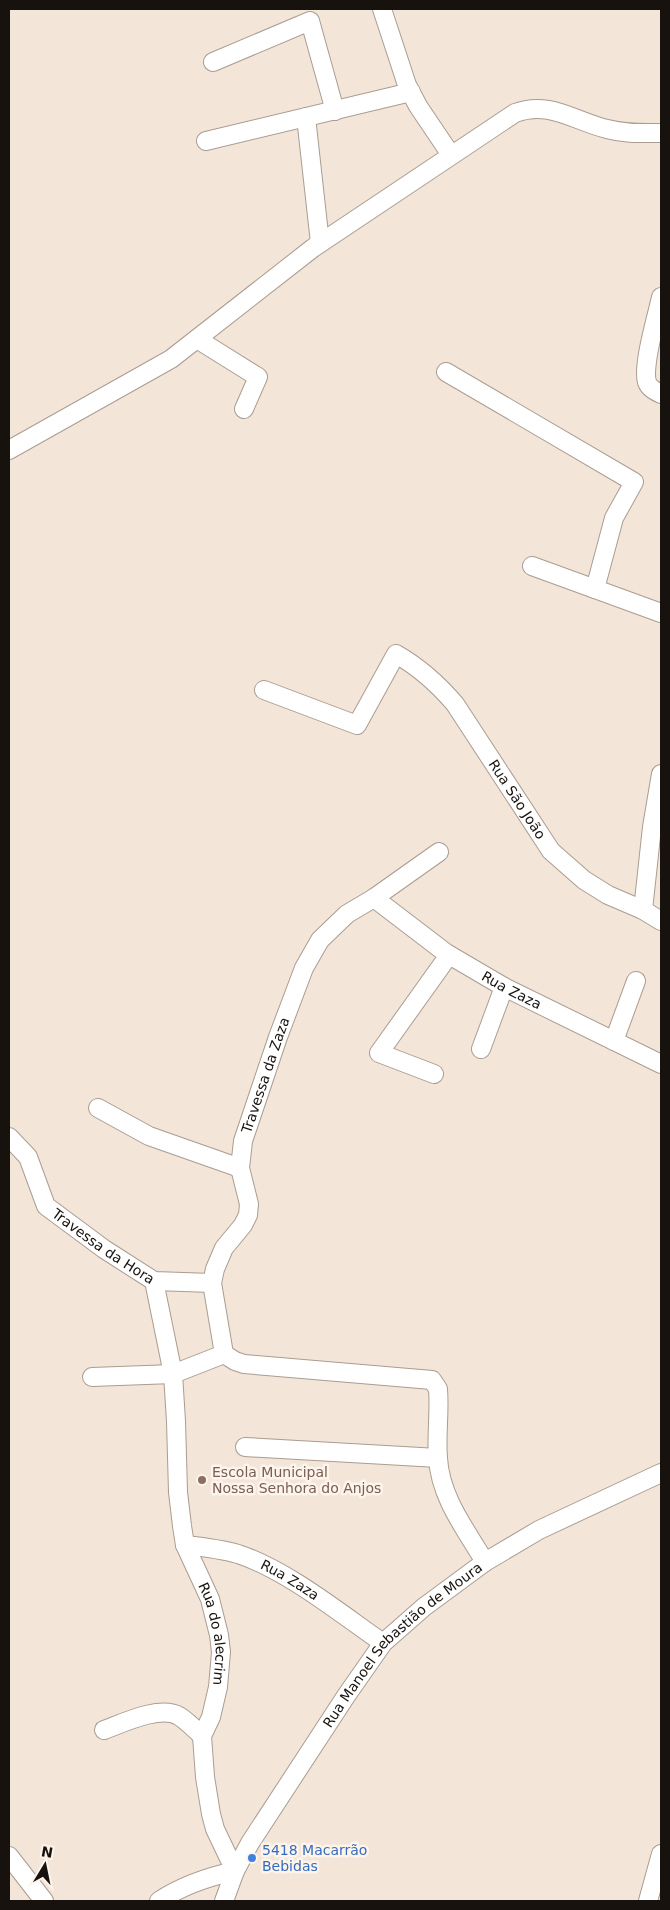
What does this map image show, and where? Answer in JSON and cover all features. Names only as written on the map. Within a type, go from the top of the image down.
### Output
[{"type":"street","points":[[382,9],[411,92],[418,106],[451,155]]},
{"type":"street","points":[[213,62],[310,21],[334,110]]},
{"type":"street","points":[[206,141],[411,92]]},
{"type":"street","points":[[9,450],[171,359],[320,243],[515,113],[536,107],[559,112],[609,130],[627,133],[661,133]]},
{"type":"street","points":[[306,118],[320,243]]},
{"type":"street","points":[[661,297],[648,353],[646,372],[648,384],[661,394]]},
{"type":"street","points":[[197,339],[258,377],[244,409]]},
{"type":"street","points":[[446,372],[634,482],[614,518],[595,589]]},
{"type":"street","points":[[532,566],[661,613]]},
{"type":"street","name":"Rua São João","points":[[264,690],[357,725],[396,654],[416,665],[436,682],[455,704],[535,829],[557,857],[584,880],[608,895],[661,920]]},
{"type":"street","points":[[643,910],[651,835],[661,774]]},
{"type":"street","name":"Travessa da Zaza","points":[[224,1354],[212,1283],[220,1253],[248,1215],[249,1204],[240,1168],[241,1152],[250,1117],[304,968],[320,940],[347,914],[374,898],[439,852]]},
{"type":"street","name":"Rua Zaza","points":[[374,898],[449,955],[504,986],[661,1064]]},
{"type":"street","points":[[434,1074],[379,1052],[449,955]]},
{"type":"street","points":[[614,1041],[636,981]]},
{"type":"street","points":[[480,1050],[504,986]]},
{"type":"street","points":[[98,1108],[149,1136],[240,1168]]},
{"type":"street","name":"Travessa da Hora","points":[[9,1138],[28,1157],[46,1206],[104,1249],[154,1281],[212,1283]]},
{"type":"street","name":"Rua do alecrim","points":[[154,1281],[173,1374],[178,1492],[185,1544],[210,1599],[219,1635],[221,1652],[215,1701],[202,1736],[205,1777],[211,1814],[234,1871]]},
{"type":"street","points":[[92,1377],[173,1374],[224,1354],[244,1364],[432,1380],[437,1386],[439,1400],[438,1458],[442,1482],[447,1496],[485,1562]]},
{"type":"street","points":[[245,1447],[438,1458]]},
{"type":"street","name":"Rua Manoel Sebastião de Moura","points":[[224,1901],[234,1871],[255,1834],[383,1643],[424,1607],[485,1562],[539,1530],[661,1472]]},
{"type":"street","name":"Rua Zaza","points":[[185,1544],[220,1549],[256,1561],[283,1576],[383,1643]]},
{"type":"street","points":[[104,1730],[149,1715],[166,1712],[178,1716],[202,1736]]},
{"type":"street","points":[[648,1901],[657,1879],[661,1854]]},
{"type":"street","points":[[9,1856],[44,1901]]},
{"type":"street","points":[[160,1901],[189,1884],[234,1871]]},
{"type":"place","name":"Escola Municipal Nossa Senhora do Anjos","points":[[202,1480]]},
{"type":"place","name":"5418 Macarrão Bebidas","points":[[252,1858]]}]
